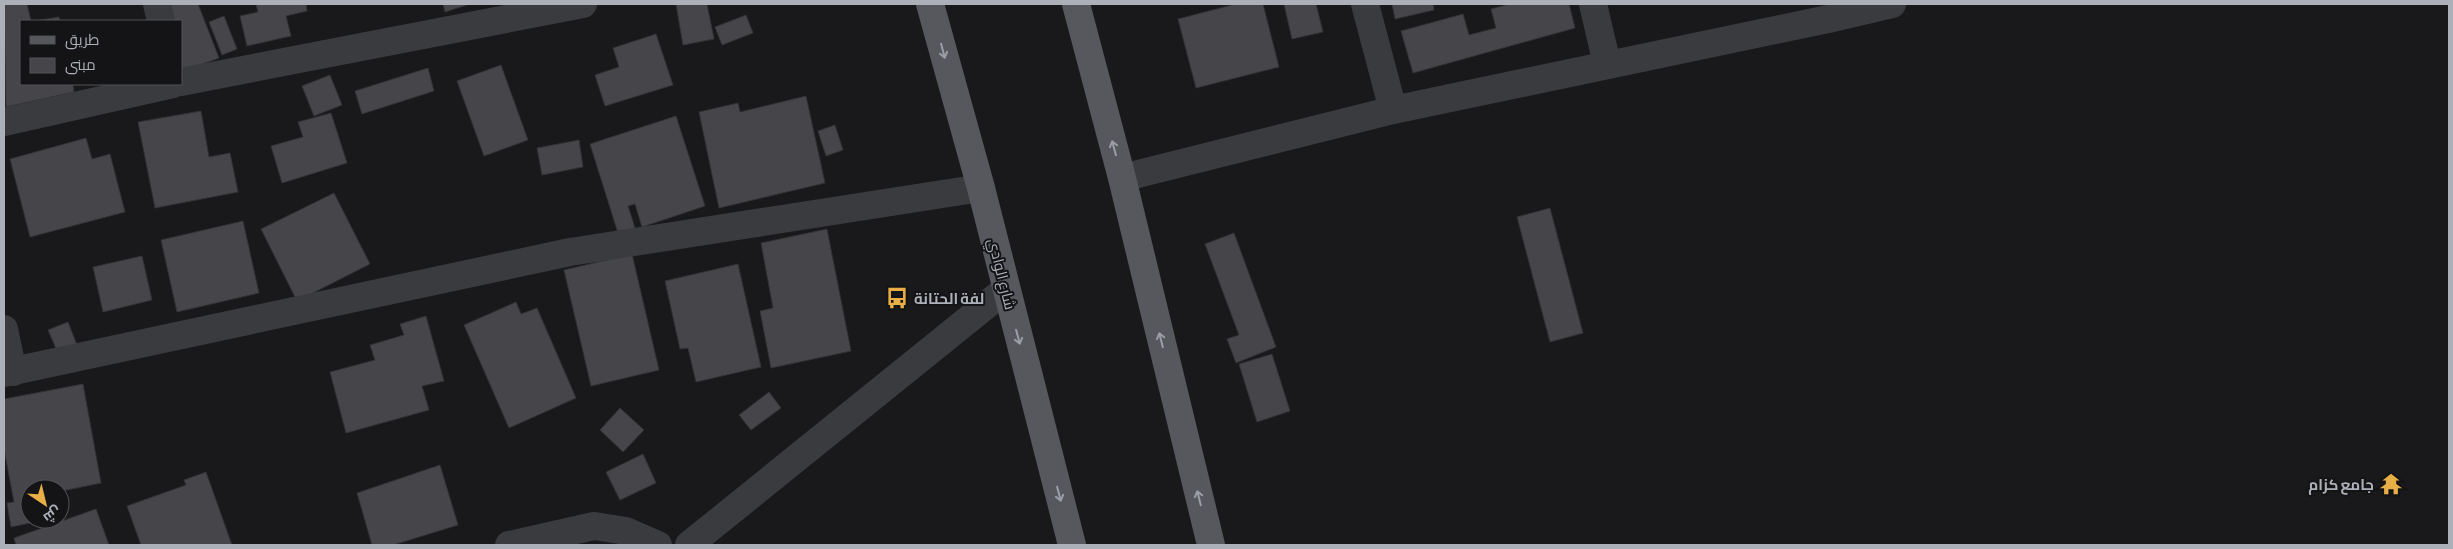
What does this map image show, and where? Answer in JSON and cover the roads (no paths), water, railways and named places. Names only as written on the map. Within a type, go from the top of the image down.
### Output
[{"type":"main road","name":"شارع الوادي","points":[[930,4],[980,188],[1072,545]]},
{"type":"main road","points":[[1076,4],[1122,178],[1211,545]]},
{"type":"street","points":[[157,4],[161,20]]},
{"type":"street","points":[[182,82],[583,4]]},
{"type":"street","points":[[1365,4],[1393,110]]},
{"type":"street","points":[[1593,4],[1607,64]]},
{"type":"street","points":[[1122,178],[1393,110],[1607,64],[1826,12],[1892,4]]},
{"type":"street","points":[[4,122],[170,85]]},
{"type":"street","points":[[4,329],[8,373],[570,252],[980,188]]},
{"type":"street","points":[[689,545],[1005,290]]},
{"type":"street","points":[[509,545],[594,526],[626,531],[658,545]]},
{"type":"place","name":"لفة الحتانة","points":[[897,298]]},
{"type":"place","name":"جامع كزام","points":[[2391,484]]}]
